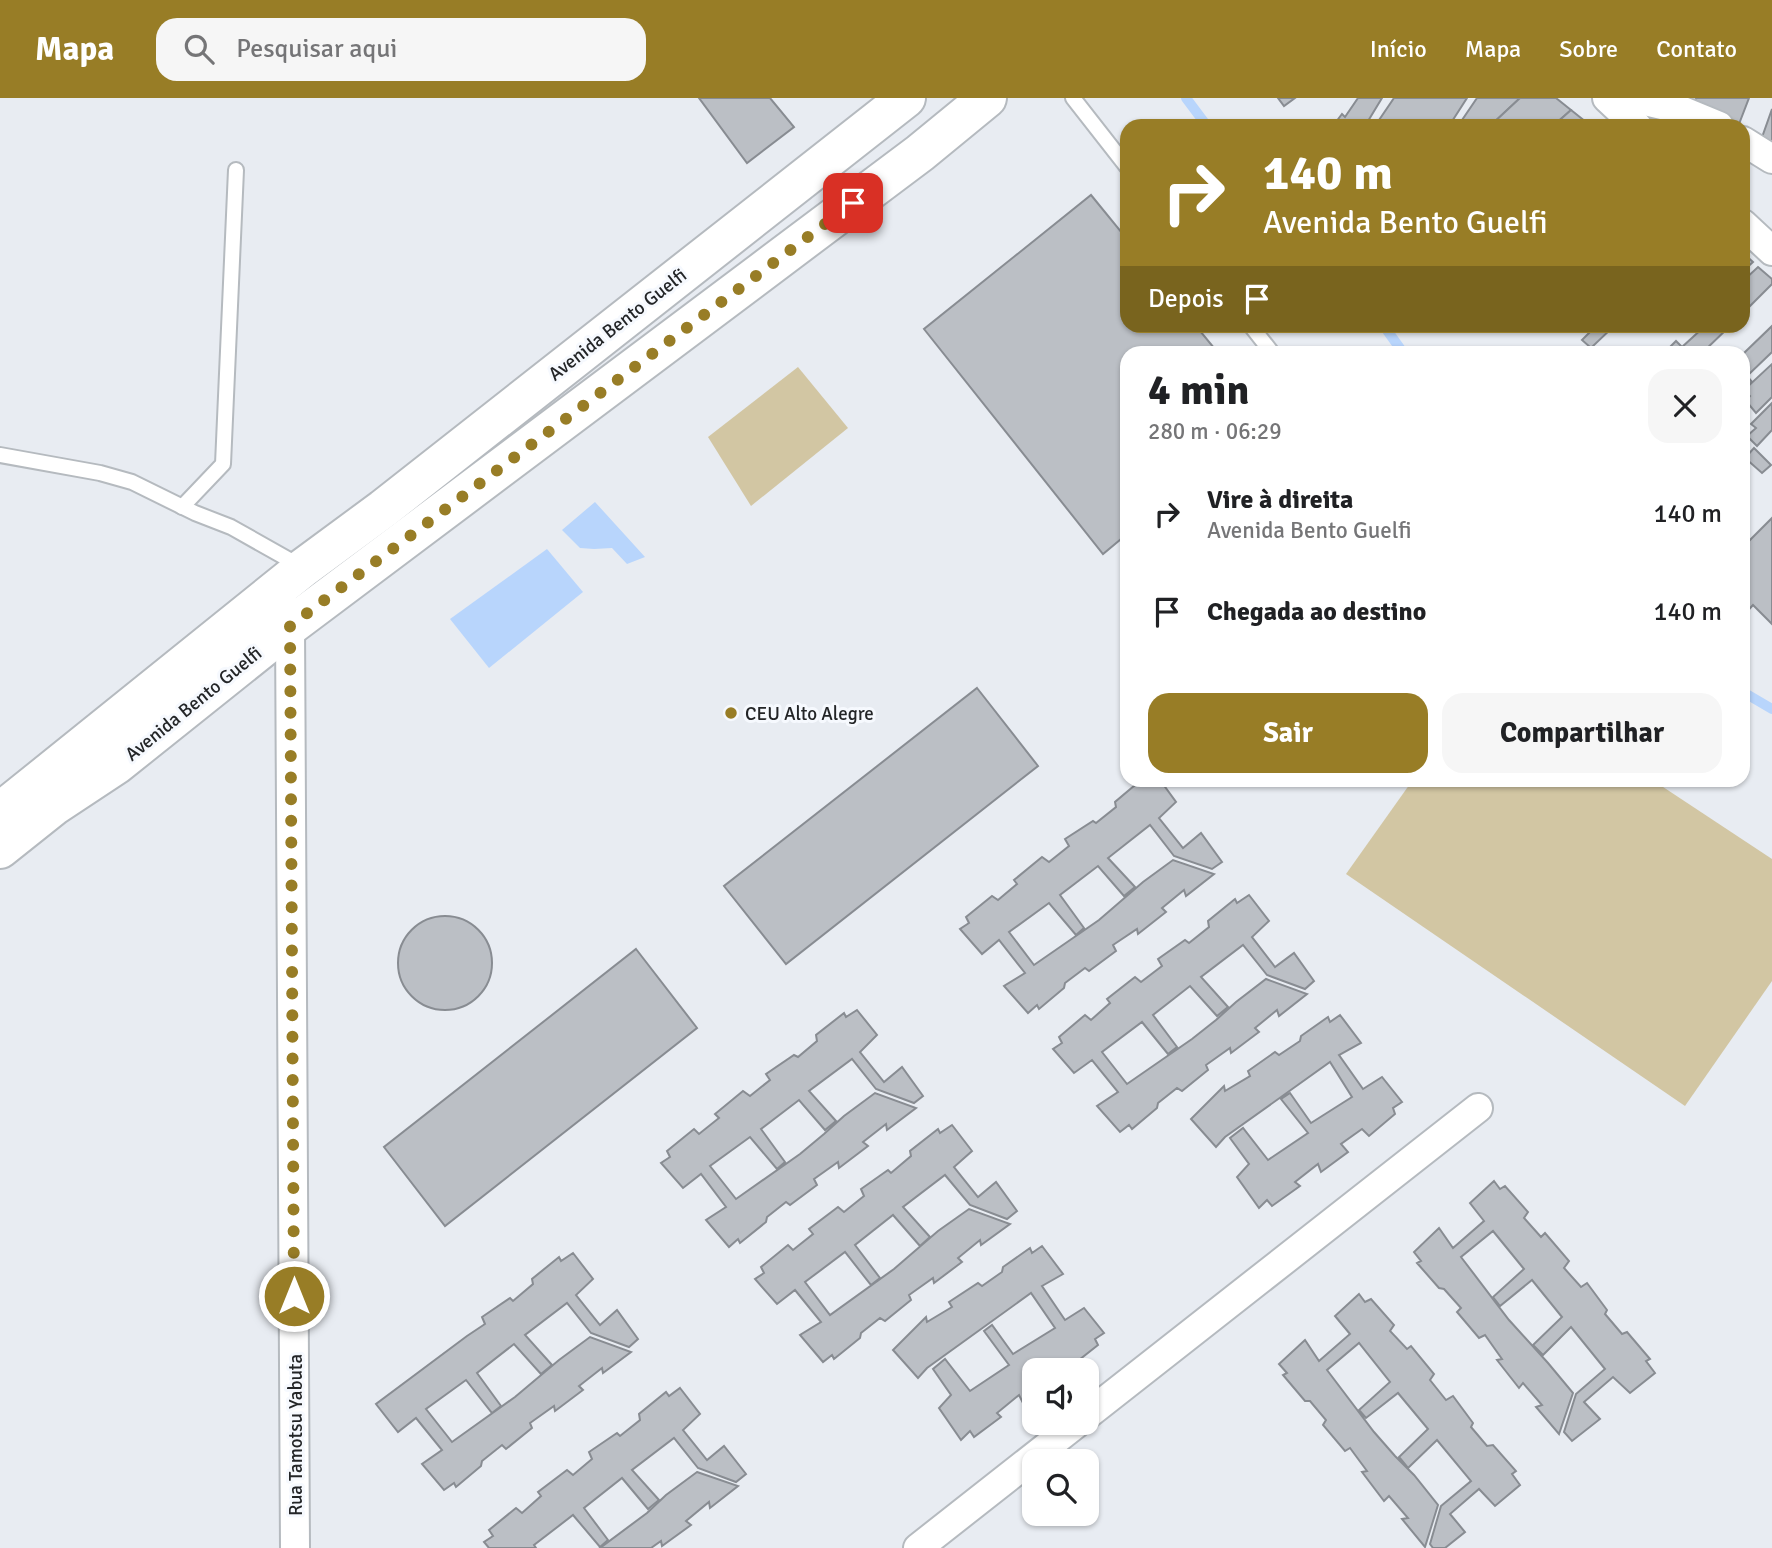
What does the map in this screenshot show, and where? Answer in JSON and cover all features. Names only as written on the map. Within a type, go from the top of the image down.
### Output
[{"type":"main road","name":"Avenida Bento Guelfi","points":[[0,811],[303,568],[394,500],[906,98]]},
{"type":"main road","name":"Avenida Bento Guelfi","points":[[0,849],[54,806],[116,765],[290,626],[920,153],[987,98]]},
{"type":"street","points":[[1607,98],[1630,119]]},
{"type":"street","points":[[1632,98],[1678,109],[1702,119]]},
{"type":"street","points":[[1750,145],[1772,159]]},
{"type":"street","points":[[1750,231],[1772,251]]},
{"type":"street","name":"Rua Tamotsu Yabuta","points":[[295,1548],[290,626],[303,568]]},
{"type":"street","points":[[1099,1406],[1478,1108]]},
{"type":"street","points":[[918,1548],[1062,1435]]},
{"type":"lane","points":[[1073,98],[1120,158]]},
{"type":"lane","points":[[182,507],[223,464],[236,170]]},
{"type":"lane","points":[[0,455],[100,473],[132,482],[231,527],[303,568]]},
{"type":"shaded area","points":[[798,367],[848,428],[751,506],[708,437]]},
{"type":"shaded area","points":[[1408,787],[1663,787],[1772,859],[1772,981],[1685,1106],[1346,874]]},
{"type":"water","points":[[595,502],[645,557],[627,564],[612,548],[580,548],[562,530]]},
{"type":"water","points":[[547,549],[583,592],[489,668],[450,619]]},
{"type":"building","points":[[699,98],[770,98],[794,127],[747,163]]},
{"type":"building","points":[[1278,98],[1295,98],[1284,106]]},
{"type":"building","points":[[1358,98],[1382,98],[1369,119],[1338,119],[1342,114],[1345,117]]},
{"type":"building","points":[[1394,98],[1467,98],[1454,119],[1380,119]]},
{"type":"building","points":[[1477,98],[1520,98],[1498,119],[1463,119]]},
{"type":"building","points":[[1520,98],[1556,98],[1571,110],[1561,119],[1498,119]]},
{"type":"building","points":[[1696,98],[1749,98],[1741,119],[1728,119],[1694,104]]},
{"type":"building","points":[[1772,109],[1772,149],[1760,143]]},
{"type":"building","points":[[1571,110],[1582,119],[1561,119]]},
{"type":"building","points":[[1091,195],[1120,230],[1120,333],[1202,333],[1212,346],[1120,346],[1120,540],[1103,554],[924,329]]},
{"type":"building","points":[[1758,267],[1772,279],[1772,284],[1750,306],[1750,274]]},
{"type":"building","points":[[1772,326],[1772,352],[1750,373],[1750,347]]},
{"type":"building","points":[[1589,333],[1607,333],[1593,346],[1582,340]]},
{"type":"building","points":[[1697,333],[1723,333],[1709,346],[1683,346]]},
{"type":"building","points":[[1772,364],[1772,397],[1756,413],[1750,406],[1750,384]]},
{"type":"building","points":[[1772,403],[1772,430],[1757,446],[1750,439],[1750,433],[1756,428],[1751,424]]},
{"type":"building","points":[[1754,448],[1771,465],[1762,473],[1750,462],[1750,452]]},
{"type":"building","points":[[1772,518],[1772,624],[1753,605],[1750,608],[1750,540]]},
{"type":"building","points":[[977,688],[1038,766],[786,964],[724,886]]},
{"type":"building","points":[[1133,787],[1165,787],[1176,802],[1159,818],[1183,848],[1201,833],[1222,862],[1212,869],[1174,856],[1150,825],[1108,858],[1135,887],[1124,896],[1098,866],[1060,895],[1084,928],[1076,935],[1049,903],[1009,932],[1034,965],[1099,920],[1173,860],[1214,874],[1186,896],[1184,890],[1162,908],[1166,912],[1138,934],[1137,929],[1113,945],[1116,951],[1089,971],[1085,968],[1065,983],[1064,988],[1039,1009],[1037,1005],[1028,1013],[1004,986],[1025,973],[999,940],[982,954],[960,929],[969,923],[966,917],[992,896],[998,900],[1017,884],[1014,880],[1042,857],[1049,862],[1069,846],[1065,839],[1093,821],[1096,823],[1116,807],[1115,802]]},
{"type":"building","points":[[1249,895],[1269,921],[1252,937],[1275,967],[1294,953],[1314,981],[1305,989],[1267,975],[1243,945],[1201,977],[1228,1007],[1217,1016],[1190,986],[1153,1015],[1177,1047],[1168,1054],[1142,1022],[1102,1052],[1127,1084],[1192,1039],[1266,979],[1307,994],[1279,1016],[1277,1010],[1255,1028],[1259,1032],[1231,1053],[1230,1048],[1206,1065],[1208,1070],[1182,1091],[1177,1088],[1132,1129],[1129,1125],[1120,1132],[1097,1106],[1118,1092],[1092,1060],[1074,1073],[1053,1049],[1062,1043],[1059,1037],[1085,1015],[1091,1020],[1110,1003],[1107,999],[1135,977],[1141,982],[1162,966],[1158,959],[1185,940],[1189,943],[1209,927],[1208,921],[1235,899],[1237,903]]},
{"type":"building","points":[[445,916],[463,920],[478,930],[488,945],[492,963],[488,981],[478,996],[463,1006],[445,1010],[427,1006],[412,996],[402,981],[398,963],[402,945],[412,930],[427,920]]},
{"type":"building","points":[[636,949],[697,1028],[445,1226],[384,1147]]},
{"type":"building","points":[[857,1010],[877,1035],[860,1052],[884,1082],[902,1067],[923,1096],[914,1103],[876,1089],[852,1059],[809,1091],[836,1121],[825,1130],[799,1100],[761,1129],[785,1162],[777,1169],[750,1137],[710,1166],[736,1199],[800,1154],[875,1093],[916,1108],[887,1130],[886,1124],[863,1142],[868,1146],[839,1168],[838,1162],[814,1179],[817,1185],[790,1205],[786,1202],[740,1243],[738,1239],[729,1247],[706,1220],[726,1207],[701,1174],[683,1188],[661,1163],[670,1157],[667,1151],[694,1129],[699,1134],[719,1118],[715,1114],[743,1091],[750,1096],[770,1080],[766,1074],[794,1055],[798,1057],[817,1041],[816,1035],[844,1013],[846,1017]]},
{"type":"building","points":[[1340,1015],[1361,1043],[1339,1055],[1363,1089],[1382,1077],[1402,1102],[1393,1108],[1395,1114],[1369,1136],[1362,1129],[1341,1144],[1348,1152],[1321,1172],[1318,1164],[1295,1182],[1300,1186],[1272,1206],[1267,1200],[1259,1208],[1237,1177],[1249,1164],[1230,1138],[1243,1128],[1268,1160],[1308,1133],[1281,1099],[1290,1093],[1311,1123],[1352,1097],[1330,1062],[1225,1137],[1216,1147],[1191,1119],[1224,1086],[1225,1091],[1250,1076],[1248,1071],[1275,1052],[1279,1055],[1328,1017],[1330,1022]]},
{"type":"building","points":[[952,1125],[972,1151],[954,1167],[978,1197],[996,1182],[1017,1211],[1007,1219],[970,1205],[945,1175],[903,1207],[930,1237],[920,1246],[893,1215],[855,1245],[880,1278],[871,1285],[845,1252],[805,1282],[830,1315],[894,1269],[938,1231],[969,1209],[1010,1224],[981,1245],[980,1240],[958,1258],[962,1262],[934,1283],[933,1278],[909,1295],[911,1300],[885,1321],[880,1318],[834,1359],[832,1355],[823,1362],[800,1335],[821,1322],[795,1290],[777,1304],[755,1279],[764,1273],[761,1267],[788,1245],[793,1250],[813,1234],[809,1229],[838,1207],[844,1212],[864,1196],[861,1189],[888,1170],[891,1173],[911,1156],[910,1151],[938,1129],[940,1133]]},
{"type":"building","points":[[1494,1181],[1500,1189],[1505,1186],[1528,1212],[1524,1218],[1541,1237],[1545,1233],[1569,1261],[1564,1268],[1581,1287],[1587,1283],[1607,1310],[1605,1314],[1622,1334],[1627,1332],[1650,1359],[1646,1361],[1655,1373],[1630,1393],[1613,1377],[1584,1402],[1600,1419],[1572,1441],[1564,1432],[1576,1394],[1605,1369],[1571,1327],[1543,1355],[1533,1345],[1562,1317],[1532,1280],[1500,1306],[1493,1297],[1524,1269],[1493,1231],[1461,1257],[1509,1320],[1573,1393],[1559,1434],[1536,1407],[1542,1405],[1523,1383],[1519,1388],[1497,1360],[1502,1359],[1485,1335],[1479,1338],[1457,1312],[1461,1308],[1417,1263],[1421,1261],[1414,1252],[1439,1228],[1453,1248],[1484,1221],[1470,1203]]},
{"type":"building","points":[[1042,1246],[1063,1274],[1042,1286],[1065,1320],[1084,1308],[1104,1333],[1095,1339],[1098,1345],[1081,1358],[1022,1358],[1022,1401],[1019,1395],[997,1413],[1001,1417],[974,1437],[970,1431],[961,1440],[939,1408],[951,1395],[933,1369],[945,1359],[970,1391],[1009,1365],[984,1331],[992,1325],[1013,1354],[1055,1328],[1031,1293],[927,1368],[918,1378],[893,1350],[926,1317],[927,1322],[952,1307],[949,1302],[978,1283],[982,1286],[1030,1248],[1032,1253]]},
{"type":"building","points":[[573,1253],[593,1279],[576,1295],[600,1325],[617,1310],[638,1339],[629,1347],[591,1333],[567,1303],[525,1335],[552,1365],[541,1374],[514,1344],[477,1373],[501,1406],[492,1413],[466,1380],[426,1409],[452,1442],[515,1397],[590,1337],[631,1352],[603,1373],[602,1368],[579,1386],[583,1390],[555,1411],[554,1406],[530,1423],[532,1428],[506,1449],[502,1445],[456,1487],[454,1483],[444,1490],[422,1464],[442,1450],[416,1418],[398,1432],[376,1404],[485,1324],[482,1317],[510,1298],[513,1301],[533,1284],[532,1279],[559,1257],[561,1261]]},
{"type":"building","points":[[1359,1294],[1365,1302],[1371,1299],[1394,1325],[1390,1331],[1407,1349],[1411,1346],[1434,1374],[1430,1380],[1446,1400],[1453,1396],[1473,1423],[1471,1427],[1487,1446],[1493,1445],[1516,1471],[1512,1474],[1520,1485],[1495,1506],[1479,1489],[1450,1514],[1465,1532],[1445,1548],[1433,1548],[1430,1544],[1441,1506],[1471,1481],[1437,1440],[1408,1468],[1399,1457],[1428,1429],[1398,1393],[1366,1418],[1359,1410],[1390,1382],[1359,1343],[1327,1370],[1374,1432],[1438,1505],[1425,1547],[1402,1519],[1408,1518],[1389,1496],[1384,1501],[1362,1472],[1367,1471],[1350,1448],[1345,1451],[1323,1425],[1326,1420],[1283,1375],[1287,1373],[1279,1364],[1305,1340],[1319,1361],[1350,1334],[1335,1316]]},
{"type":"building","points":[[680,1388],[700,1414],[683,1430],[707,1460],[724,1446],[746,1474],[736,1482],[698,1468],[674,1438],[632,1470],[659,1500],[648,1509],[622,1478],[584,1508],[608,1540],[600,1547],[573,1515],[534,1545],[536,1548],[489,1548],[484,1542],[493,1536],[489,1530],[516,1508],[522,1513],[541,1496],[538,1492],[567,1470],[573,1475],[592,1459],[589,1452],[617,1433],[620,1436],[640,1420],[639,1414],[666,1392],[669,1396]]},
{"type":"building","points":[[697,1472],[738,1486],[710,1508],[709,1502],[686,1521],[691,1525],[662,1546],[661,1541],[651,1548],[600,1548],[647,1513]]},
{"type":"waterway","points":[[1186,98],[1202,119]]},
{"type":"waterway","points":[[1389,333],[1398,346]]},
{"type":"waterway","points":[[1750,696],[1772,709]]},
{"type":"place","name":"CEU Alto Alegre","points":[[731,713]]},
{"type":"route","points":[[294,1296],[290,626],[853,203]]}]
